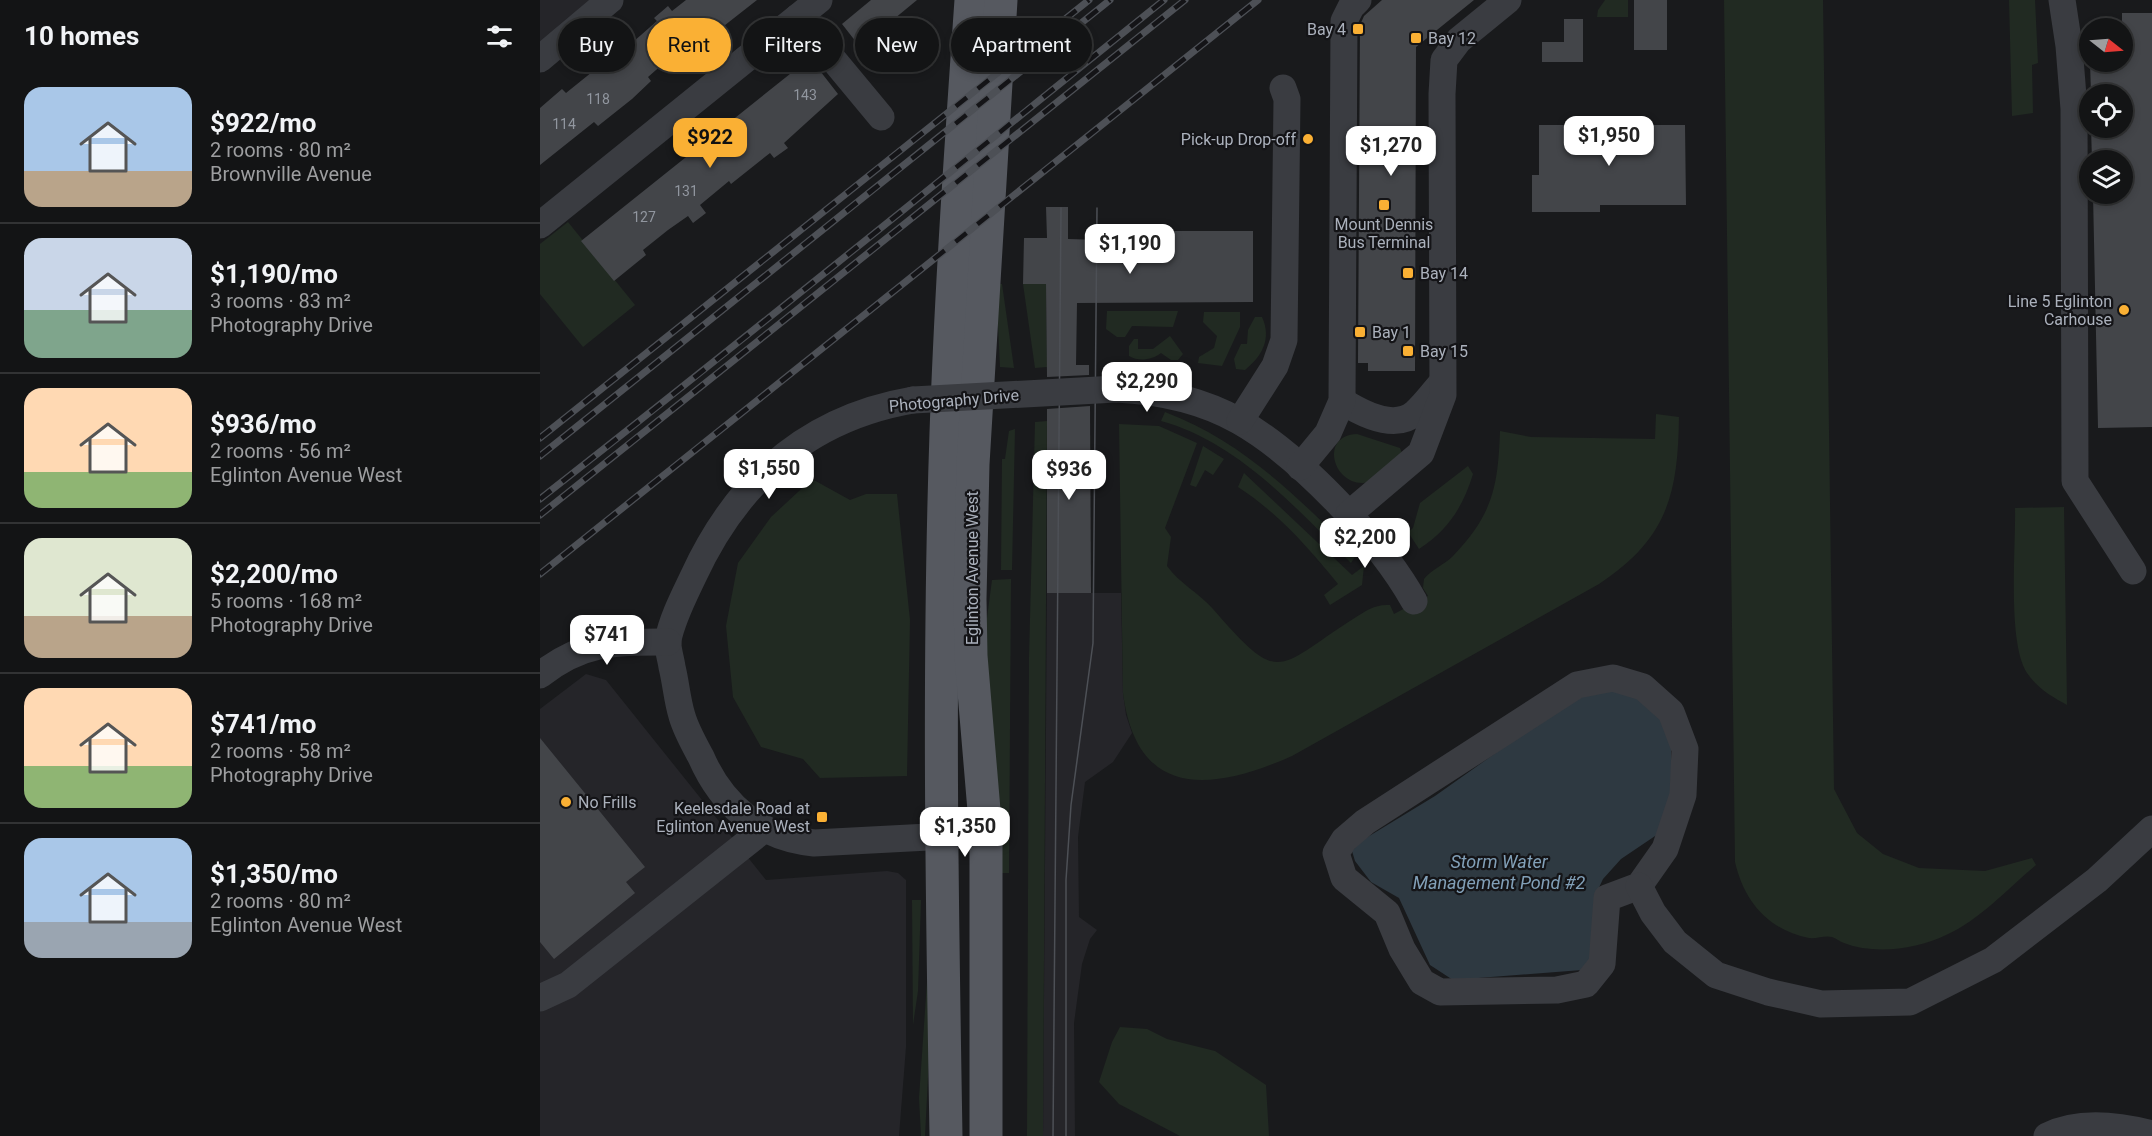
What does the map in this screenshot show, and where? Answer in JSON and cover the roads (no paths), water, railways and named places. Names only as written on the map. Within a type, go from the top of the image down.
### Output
[{"type":"main road","name":"Eglinton Avenue West","points":[[946,1136],[943,837],[946,437],[951,287],[971,0]]},
{"type":"main road","name":"Eglinton Avenue West","points":[[986,1136],[986,834],[971,656],[970,599],[973,464],[1001,0]]},
{"type":"street","points":[[540,59],[610,0]]},
{"type":"street","points":[[1299,466],[1328,433],[1342,401],[1344,21],[1351,7],[1358,0]]},
{"type":"street","points":[[1349,514],[1421,453],[1443,395],[1442,94],[1444,60],[1459,40],[1508,0]]},
{"type":"street","points":[[2062,0],[2069,46],[2074,108],[2075,481],[2133,571]]},
{"type":"street","points":[[540,225],[808,8],[881,117]]},
{"type":"street","points":[[1240,421],[1275,366],[1284,340],[1287,99],[1283,88]]},
{"type":"street","points":[[1342,401],[1364,415],[1394,421],[1414,414],[1443,382]]},
{"type":"street","name":"Photography Drive","points":[[668,642],[681,602],[708,544],[742,495],[766,471],[789,450],[850,415],[913,400],[1116,389],[1164,393],[1207,406],[1240,421],[1299,466],[1349,514],[1400,576],[1414,601]]},
{"type":"street","points":[[540,675],[560,659],[609,642],[668,642],[682,717],[709,777],[732,807],[764,830],[796,841],[814,843],[986,834]]},
{"type":"street","points":[[1613,678],[1643,687],[1671,712],[1685,749],[1683,795],[1665,849],[1640,886],[1607,898],[1602,964],[1586,984],[1557,990],[1440,992],[1422,982],[1402,949],[1387,913],[1344,878],[1336,854],[1344,840],[1365,822],[1577,685],[1613,678]]},
{"type":"street","points":[[1640,886],[1653,913],[1675,942],[1716,975],[1768,992],[1821,1004],[1910,1002],[1993,960],[2097,880],[2152,829]]},
{"type":"street","points":[[540,998],[568,985],[764,830]]},
{"type":"street","points":[[2046,1136],[2082,1126],[2102,1125],[2152,1134]]},
{"type":"water","name":"Storm Water Management Pond #2","points":[[1602,684],[1643,697],[1663,719],[1671,747],[1670,817],[1661,832],[1621,859],[1603,879],[1595,896],[1596,957],[1582,970],[1453,980],[1430,965],[1399,898],[1371,882],[1355,861],[1352,851],[1361,841],[1435,796],[1562,706]]},
{"type":"tram line","points":[[1053,1136],[1061,208]]},
{"type":"tram line","points":[[1066,1136],[1066,880],[1071,805],[1093,643],[1097,208]]},
{"type":"railway","points":[[540,438],[1089,0]]},
{"type":"railway","points":[[540,456],[1110,0]]},
{"type":"railway","points":[[540,499],[1164,0]]},
{"type":"railway","points":[[540,515],[1185,0]]},
{"type":"railway","points":[[540,574],[1258,0]]},
{"type":"place","name":"Bay 4","points":[[1358,29]]},
{"type":"place","name":"Bay 12","points":[[1416,38]]},
{"type":"place","name":"Pick-up Drop-off","points":[[1308,139]]},
{"type":"place","name":"Mount Dennis Bus Terminal","points":[[1384,205]]},
{"type":"place","name":"Bay 14","points":[[1408,273]]},
{"type":"place","name":"Line 5 Eglinton Carhouse","points":[[2124,310]]},
{"type":"place","name":"Bay 1","points":[[1360,332]]},
{"type":"place","name":"Bay 15","points":[[1408,351]]},
{"type":"place","name":"No Frills","points":[[566,802]]},
{"type":"place","name":"Keelesdale Road at Eglinton Avenue West","points":[[822,817]]}]
